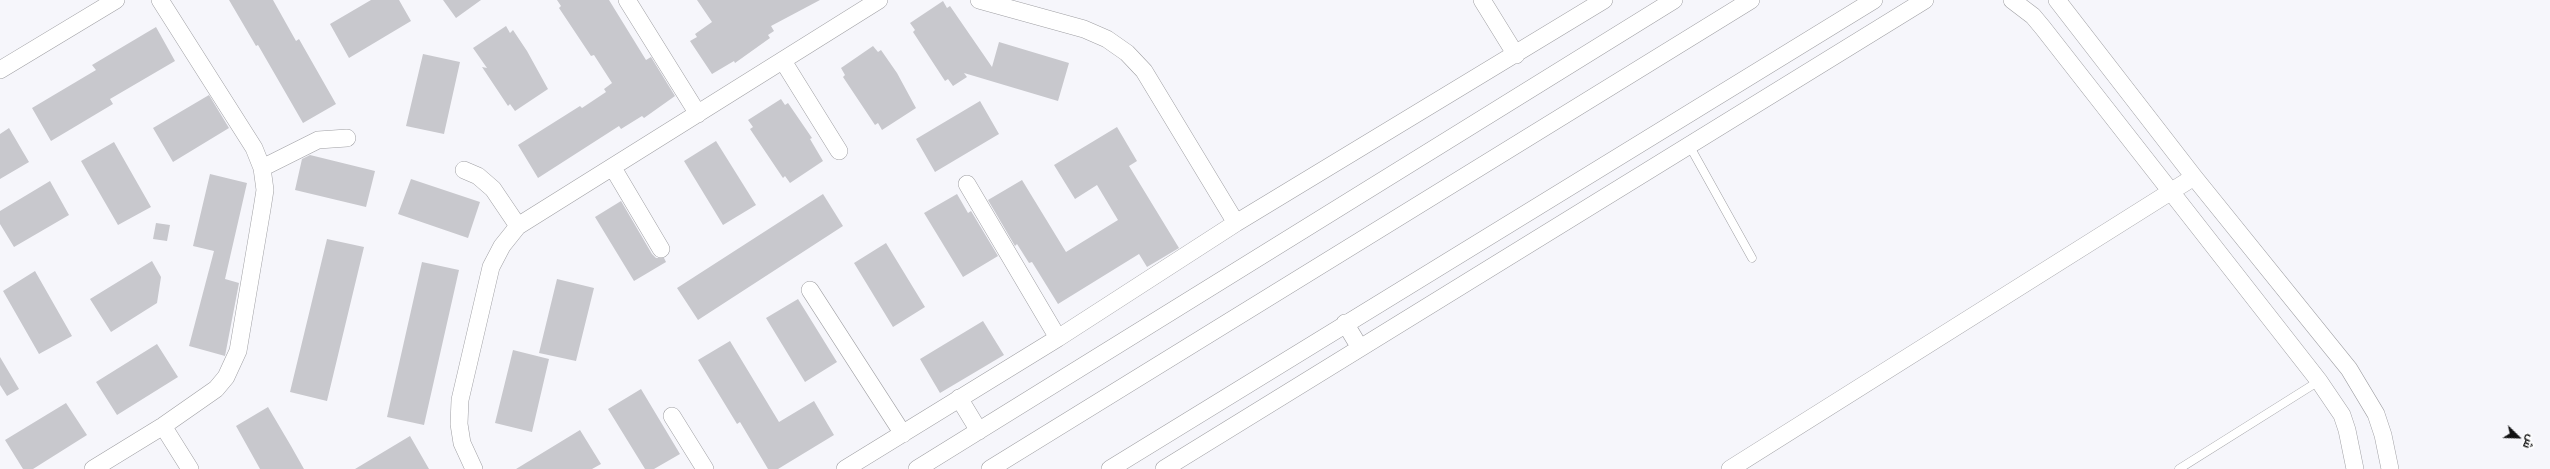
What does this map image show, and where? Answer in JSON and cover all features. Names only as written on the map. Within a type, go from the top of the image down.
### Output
[{"type":"street","points":[[0,70],[116,0]]},
{"type":"street","points":[[93,469],[163,426],[216,389],[233,366],[238,351],[262,209],[264,190],[262,168],[254,148],[160,0]]},
{"type":"street","points":[[627,0],[698,114]]},
{"type":"street","points":[[474,469],[462,443],[459,424],[460,400],[491,267],[502,246],[518,226],[784,61],[877,0]]},
{"type":"street","points":[[979,0],[1084,29],[1107,39],[1127,53],[1144,71],[1236,223]]},
{"type":"street","points":[[1482,0],[1516,55]]},
{"type":"street","points":[[845,469],[1058,338],[1236,223],[1516,55],[1604,0]]},
{"type":"street","points":[[916,469],[1674,0]]},
{"type":"street","points":[[990,469],[1751,0]]},
{"type":"street","points":[[1110,469],[1345,323],[1874,0]]},
{"type":"street","points":[[1164,469],[1925,0]]},
{"type":"street","points":[[2012,0],[2038,22],[2319,380],[2342,415],[2347,430],[2355,469]]},
{"type":"street","points":[[2057,0],[2194,177],[2349,369],[2376,414],[2384,435],[2390,469]]},
{"type":"street","points":[[1833,25],[1848,47]]},
{"type":"street","points":[[784,61],[839,151]]},
{"type":"street","points":[[262,168],[318,140],[347,138]]},
{"type":"street","points":[[613,168],[661,249]]},
{"type":"street","points":[[464,170],[478,176],[493,189],[518,226]]},
{"type":"street","points":[[1730,469],[2194,177]]},
{"type":"street","points":[[967,184],[1058,338]]},
{"type":"street","points":[[810,290],[904,434]]},
{"type":"street","points":[[1345,323],[1360,348]]},
{"type":"street","points":[[959,398],[979,431]]},
{"type":"street","points":[[672,416],[705,469]]},
{"type":"street","points":[[163,426],[190,469]]},
{"type":"lane","points":[[1689,145],[1752,258]]},
{"type":"lane","points":[[2179,469],[2319,380]]},
{"type":"building","points":[[229,0],[273,0],[296,41],[299,39],[336,104],[303,123],[258,45],[256,46]]},
{"type":"building","points":[[371,0],[399,0],[411,21],[349,58],[330,24]]},
{"type":"building","points":[[443,0],[481,0],[456,18]]},
{"type":"building","points":[[557,0],[609,0],[646,60],[651,57],[675,96],[644,118],[642,116],[621,129],[619,126],[538,178],[518,145],[580,106],[582,108],[606,92],[604,89],[612,83],[594,55],[591,56],[559,8],[561,6]]},
{"type":"building","points":[[697,0],[820,0],[771,26],[774,31],[768,35],[770,38],[735,63],[734,61],[712,74],[690,41],[697,37],[695,34],[712,22]]},
{"type":"building","points":[[943,1],[947,8],[950,6],[992,67],[999,42],[1069,63],[1058,101],[964,73],[967,77],[953,86],[948,79],[945,81],[913,32],[915,30],[910,23]]},
{"type":"building","points":[[506,26],[510,33],[513,30],[527,51],[548,89],[515,111],[510,104],[508,106],[482,67],[487,68],[473,48]]},
{"type":"building","points":[[156,27],[175,61],[110,99],[113,104],[51,141],[32,108],[96,70],[92,65]]},
{"type":"building","points":[[873,46],[878,52],[881,50],[897,73],[916,108],[882,130],[878,123],[875,125],[843,77],[845,75],[841,68]]},
{"type":"building","points":[[423,54],[460,62],[444,134],[406,126]]},
{"type":"building","points":[[209,95],[229,128],[173,162],[153,128]]},
{"type":"building","points":[[781,99],[785,105],[788,103],[812,138],[810,139],[823,161],[790,183],[785,176],[783,178],[750,129],[753,127],[748,120]]},
{"type":"building","points":[[980,101],[999,134],[935,172],[916,139]]},
{"type":"building","points":[[1117,127],[1137,161],[1129,166],[1179,248],[1147,267],[1139,254],[1058,304],[1032,262],[1029,263],[1017,244],[1015,246],[988,200],[1022,180],[1066,252],[1118,220],[1097,185],[1075,199],[1054,165]]},
{"type":"building","points":[[9,128],[29,162],[0,179],[0,134]]},
{"type":"building","points":[[716,141],[756,205],[723,225],[684,161]]},
{"type":"building","points":[[114,142],[151,207],[118,225],[81,161]]},
{"type":"building","points":[[310,155],[375,171],[366,207],[295,190],[302,159]]},
{"type":"building","points":[[210,174],[247,183],[225,279],[239,283],[225,356],[189,346],[214,251],[193,246]]},
{"type":"building","points":[[411,179],[480,202],[468,238],[398,214]]},
{"type":"building","points":[[50,181],[69,215],[14,247],[0,224],[0,211]]},
{"type":"building","points":[[823,194],[843,226],[698,320],[677,288]]},
{"type":"building","points":[[957,194],[968,213],[971,211],[998,256],[963,277],[924,213]]},
{"type":"building","points":[[621,201],[652,254],[656,258],[664,258],[666,262],[634,281],[595,217]]},
{"type":"building","points":[[156,223],[170,225],[167,241],[153,239]]},
{"type":"building","points":[[327,239],[364,247],[327,401],[290,392]]},
{"type":"building","points":[[886,243],[925,307],[893,327],[854,263]]},
{"type":"building","points":[[152,261],[161,277],[157,303],[111,332],[90,299]]},
{"type":"building","points":[[422,262],[459,270],[424,425],[387,417]]},
{"type":"building","points":[[35,271],[72,336],[39,354],[3,291]]},
{"type":"building","points":[[557,279],[594,288],[576,361],[539,353]]},
{"type":"building","points":[[798,299],[837,362],[805,382],[766,318]]},
{"type":"building","points":[[983,321],[1004,355],[940,393],[920,359]]},
{"type":"building","points":[[730,341],[779,422],[814,401],[834,435],[778,469],[768,469],[740,422],[737,424],[698,360]]},
{"type":"building","points":[[157,344],[178,377],[117,415],[96,382]]},
{"type":"building","points":[[513,350],[549,359],[532,432],[495,423]]},
{"type":"building","points":[[0,357],[19,389],[7,396],[0,385]]},
{"type":"building","points":[[641,389],[680,454],[654,469],[645,469],[608,409]]},
{"type":"building","points":[[66,403],[87,435],[33,469],[23,469],[5,440]]},
{"type":"building","points":[[268,407],[304,469],[260,469],[236,426]]},
{"type":"building","points":[[580,430],[601,464],[592,469],[516,469]]},
{"type":"building","points":[[410,436],[429,469],[355,469]]}]
